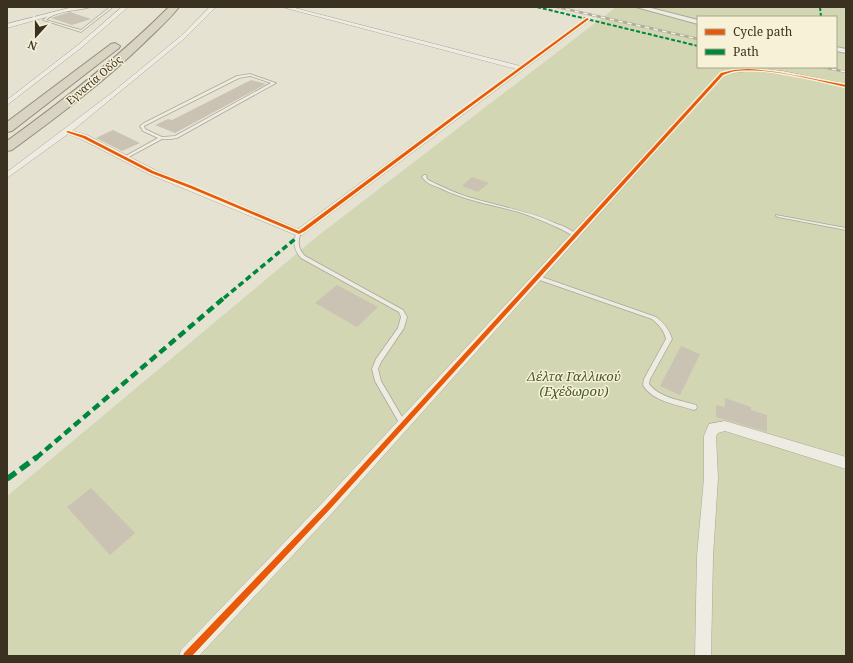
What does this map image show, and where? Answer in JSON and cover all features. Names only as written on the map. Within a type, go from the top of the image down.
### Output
[{"type":"highway","name":"Εγνατία Οδός","points":[[7,147],[56,112],[105,72],[174,7]]},
{"type":"highway","name":"Εγνατία Οδός","points":[[7,128],[59,90],[123,38]]},
{"type":"street","points":[[7,26],[79,7]]},
{"type":"street","points":[[8,102],[80,46],[125,7]]},
{"type":"street","points":[[7,176],[68,132],[193,29],[213,7]]},
{"type":"street","points":[[285,7],[521,68]]},
{"type":"street","points":[[639,7],[648,8],[697,22]]},
{"type":"street","points":[[68,132],[84,137],[152,172],[298,233],[588,19]]},
{"type":"street","points":[[187,656],[329,506],[574,234],[722,74],[735,70],[757,71],[846,86]]},
{"type":"street","points":[[703,656],[705,556],[711,478],[710,436],[714,428],[725,426],[846,463]]},
{"type":"lane","points":[[89,7],[54,14],[45,18],[44,20],[81,31],[112,7]]},
{"type":"lane","points":[[124,158],[161,138],[171,138],[176,136],[271,86],[274,83],[250,75],[241,75],[142,126],[144,130],[161,138]]},
{"type":"lane","points":[[426,176],[424,179],[427,181],[466,198],[480,200],[548,222],[574,234]]},
{"type":"lane","points":[[778,216],[846,229]]},
{"type":"lane","points":[[298,233],[295,239],[295,245],[298,252],[303,257],[402,312],[404,323],[378,361],[375,369],[378,381],[403,424]]},
{"type":"lane","points":[[536,277],[654,318],[660,322],[668,333],[669,339],[647,379],[646,385],[649,391],[694,407]]},
{"type":"green space","name":"Δέλτα Γαλλικού (Εχέδωρου)","points":[[616,7],[846,7],[846,656],[7,656],[7,496],[319,235]]},
{"type":"building","points":[[70,12],[91,19],[72,25],[51,18]]},
{"type":"building","points":[[251,80],[266,84],[175,133],[155,125],[168,119],[172,120]]},
{"type":"building","points":[[113,130],[140,143],[122,151],[96,138]]},
{"type":"building","points":[[472,177],[489,183],[478,192],[462,186]]},
{"type":"building","points":[[337,285],[378,307],[357,327],[315,303]]},
{"type":"building","points":[[681,346],[700,354],[680,395],[660,386]]},
{"type":"building","points":[[725,398],[751,407],[751,410],[767,415],[767,432],[716,417],[716,405],[725,407]]},
{"type":"building","points":[[91,488],[135,533],[110,555],[67,507]]},
{"type":"railway","points":[[557,7],[697,39]]},
{"type":"railway","points":[[828,68],[846,72]]},
{"type":"marked path","points":[[537,7],[697,46]]},
{"type":"marked path","points":[[820,7],[821,16]]},
{"type":"marked path","points":[[7,479],[24,468],[243,281],[295,239]]},
{"type":"cycle path","points":[[68,132],[84,137],[152,172],[299,233],[588,19]]},
{"type":"cycle path","points":[[187,656],[329,506],[722,74],[748,70],[765,71],[846,86]]}]
